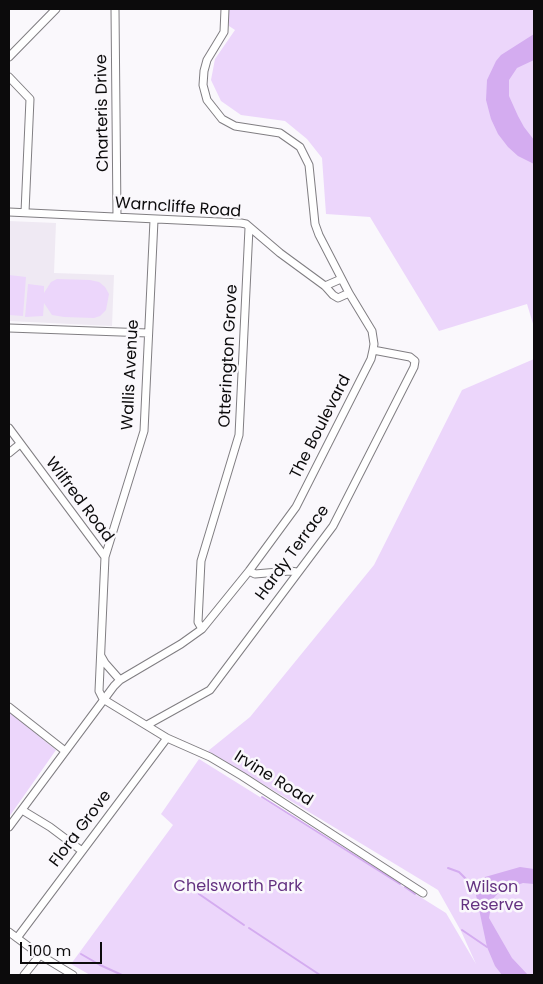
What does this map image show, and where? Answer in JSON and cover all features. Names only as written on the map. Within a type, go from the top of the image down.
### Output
[{"type":"street","points":[[9,57],[56,9]]},
{"type":"street","name":"Charteris Drive","points":[[115,9],[117,217]]},
{"type":"street","points":[[225,9],[224,32],[207,60],[204,71],[203,85],[207,100],[222,119],[235,126],[280,133],[300,147],[310,165],[315,224],[348,293],[372,332],[373,350]]},
{"type":"street","points":[[9,77],[30,99],[25,212]]},
{"type":"street","name":"Warncliffe Road","points":[[9,212],[246,224],[280,254],[325,286],[333,295],[338,298],[348,293]]},
{"type":"street","name":"Wallis Avenue","points":[[105,557],[144,431],[154,220]]},
{"type":"street","name":"Otterington Grove","points":[[202,628],[198,622],[201,561],[239,435],[249,228]]},
{"type":"street","points":[[325,286],[341,279]]},
{"type":"street","points":[[9,328],[148,333]]},
{"type":"street","name":"The Boulevard","points":[[9,827],[103,699],[120,680],[181,644],[202,628],[249,571],[296,507],[371,359],[373,350]]},
{"type":"street","name":"Hardy Terrace","points":[[148,725],[210,690],[337,519],[414,367],[415,362],[407,356],[373,350]]},
{"type":"street","name":"Wilfred Road","points":[[9,428],[105,557],[99,690],[103,699]]},
{"type":"street","points":[[9,452],[20,444]]},
{"type":"street","points":[[249,571],[255,574],[297,572]]},
{"type":"street","points":[[101,656],[120,680]]},
{"type":"street","name":"Irvine Road","points":[[103,699],[167,738],[210,756],[423,892]]},
{"type":"street","points":[[9,707],[65,752]]},
{"type":"street","name":"Flora Grove","points":[[17,938],[167,738]]},
{"type":"street","points":[[22,810],[82,850]]},
{"type":"street","points":[[9,932],[73,975]]},
{"type":"street","points":[[24,975],[40,954]]},
{"type":"shaded area","points":[[534,34],[534,60],[517,68],[509,80],[509,96],[524,127],[534,140],[534,164],[518,156],[498,134],[491,119],[486,100],[487,80],[496,61],[501,55]]},
{"type":"shaded area","points":[[9,221],[56,223],[54,273],[114,275],[112,326],[9,321]]},
{"type":"shaded area","points":[[520,867],[534,869],[534,884],[523,883],[500,891],[492,900],[489,918],[512,958],[528,975],[502,975],[495,966],[487,947],[476,895],[485,877]]},
{"type":"green space","points":[[227,9],[534,9],[534,327],[527,304],[439,331],[370,217],[326,214],[322,158],[307,139],[285,121],[241,115],[221,101],[211,80],[215,59],[235,30],[229,26]]},
{"type":"green space","points":[[9,275],[26,277],[23,316],[9,315]]},
{"type":"green space","points":[[57,279],[99,282],[109,294],[106,310],[100,316],[94,318],[64,317],[52,315],[44,303],[43,316],[25,317],[28,284],[44,286],[44,293],[51,282]]},
{"type":"green space","points":[[534,359],[534,975],[90,975],[71,964],[173,825],[161,814],[199,759],[446,913],[476,964],[461,931],[438,890],[208,751],[250,717],[374,565],[462,390]]},
{"type":"green space","points":[[9,712],[56,750],[9,817]]},
{"type":"waterway","points":[[262,797],[400,884]]},
{"type":"waterway","points":[[448,868],[459,872],[478,891]]},
{"type":"waterway","points":[[405,887],[415,894]]},
{"type":"waterway","points":[[199,894],[244,925]]},
{"type":"waterway","points":[[249,928],[320,975]]},
{"type":"waterway","points":[[462,930],[487,947]]},
{"type":"waterway","points":[[81,954],[122,975]]},
{"type":"park label","name":"Chelsworth Park","points":[[238,887]]},
{"type":"park label","name":"Wilson Reserve","points":[[492,897]]}]
